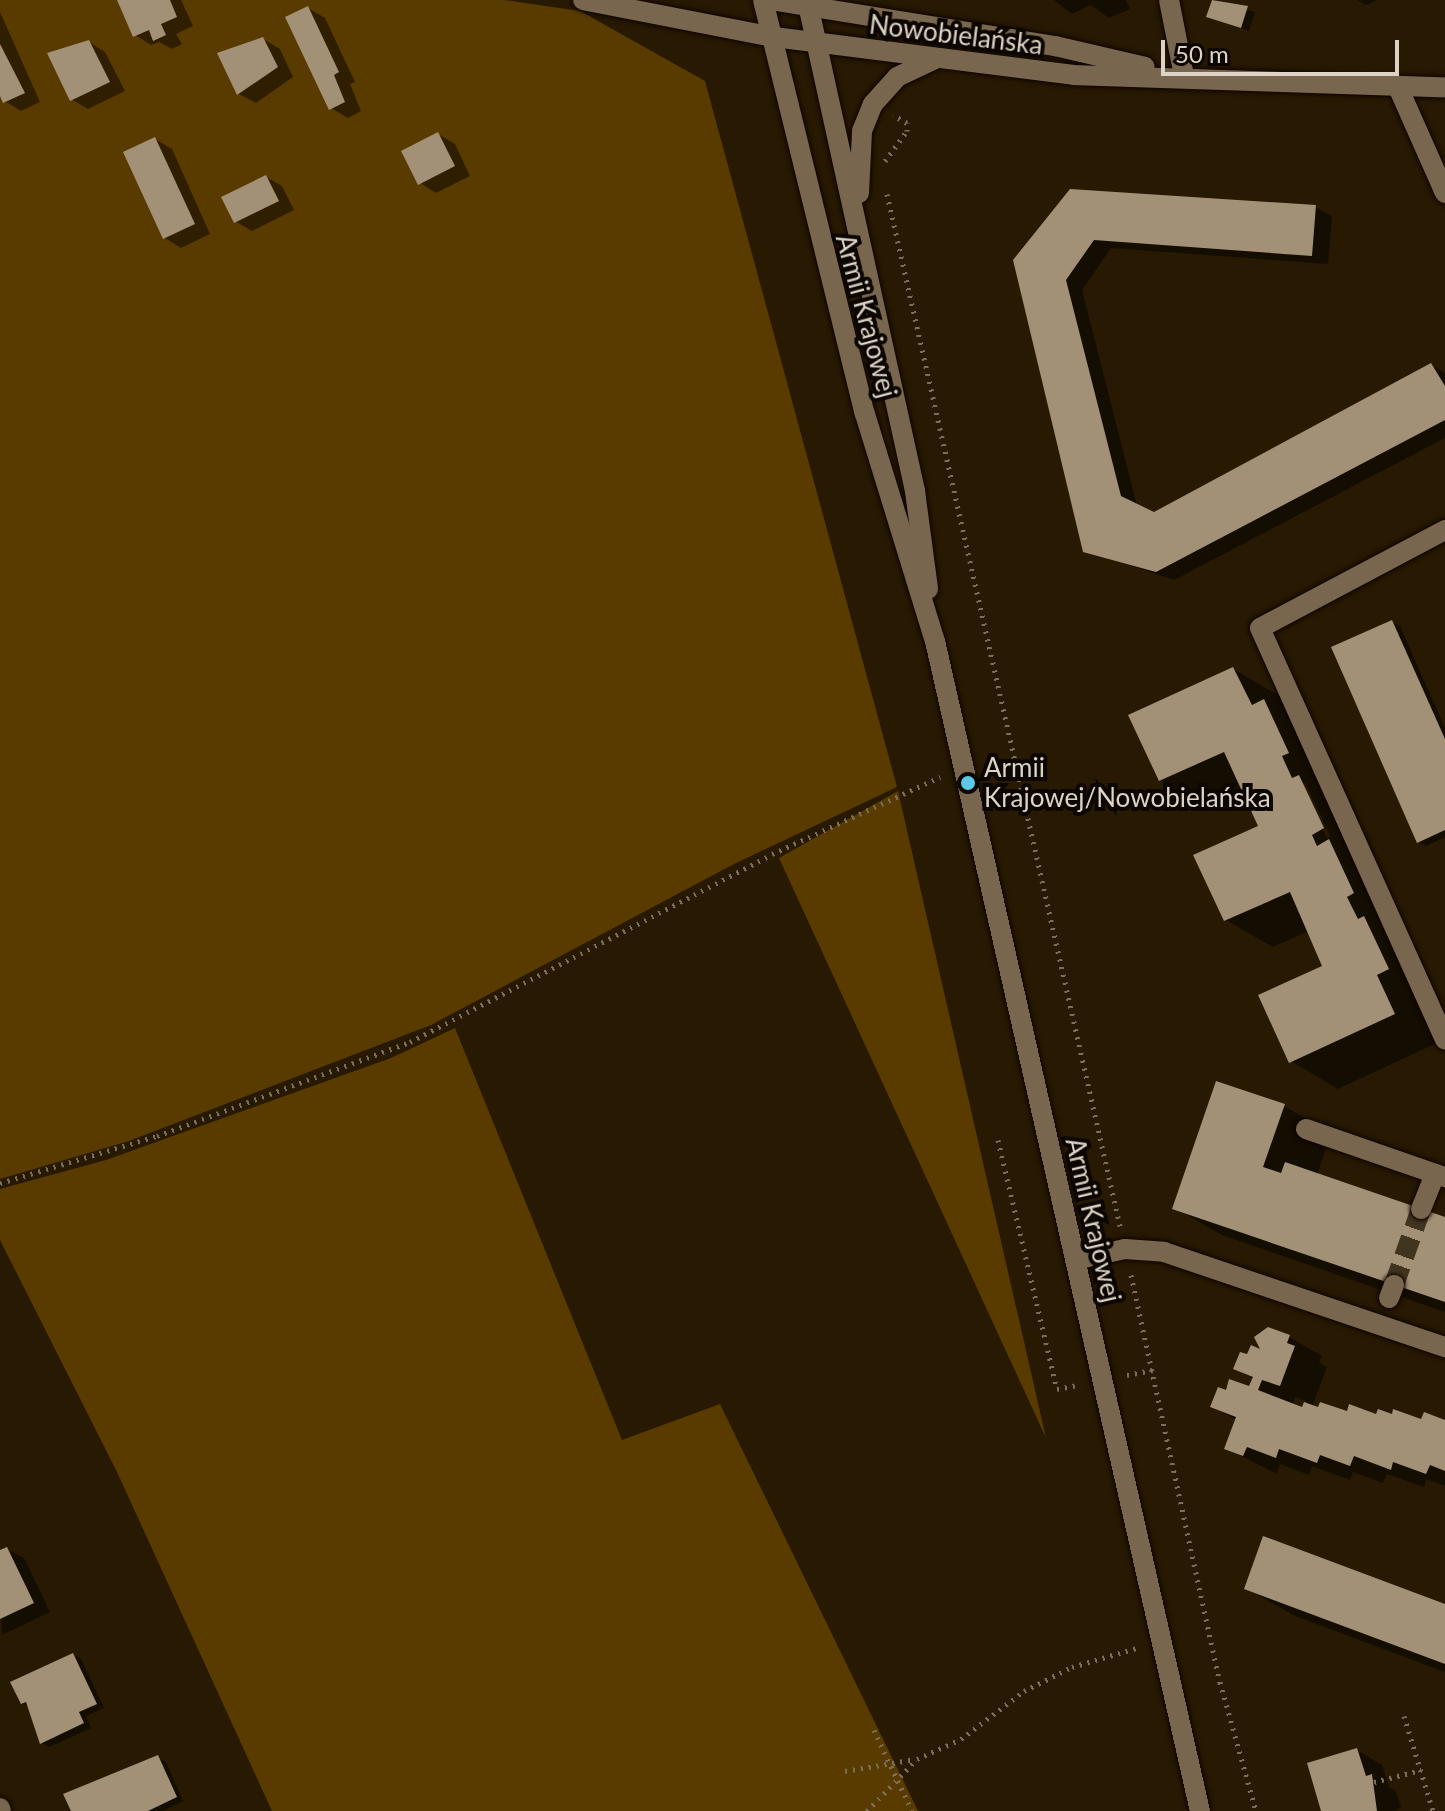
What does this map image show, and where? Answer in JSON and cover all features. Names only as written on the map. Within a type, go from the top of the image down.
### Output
[{"type":"street","name":"Nowobielańska","points":[[583,0],[818,45],[1074,75],[1184,76],[1445,87]]},
{"type":"street","name":"Armii Krajowej","points":[[763,0],[817,233],[865,414],[935,641],[1200,1811]]},
{"type":"street","name":"Nowobielańska","points":[[770,0],[1055,46],[1184,76]]},
{"type":"street","points":[[1169,0],[1184,76]]},
{"type":"street","name":"Armii Krajowej","points":[[808,4],[915,491],[935,641]]},
{"type":"street","points":[[858,225],[862,131],[873,104],[897,77],[937,58]]},
{"type":"street","points":[[1398,87],[1445,193]]},
{"type":"street","points":[[1445,530],[1260,628],[1445,1039]]},
{"type":"street","points":[[1306,1129],[1440,1176],[1421,1209]]},
{"type":"street","points":[[1075,1260],[1125,1249],[1164,1252],[1445,1347]]},
{"type":"path","points":[[882,175],[883,164],[905,139],[907,123]]},
{"type":"path","points":[[886,190],[1153,1370],[1220,1682],[1256,1811]]},
{"type":"path","points":[[0,1183],[157,1136],[410,1042],[786,848],[940,777]]},
{"type":"path","points":[[998,1140],[1057,1389],[1153,1370]]},
{"type":"path","points":[[867,1811],[917,1759],[961,1739],[1010,1700],[1061,1672],[1137,1648]]},
{"type":"path","points":[[1404,1716],[1433,1811]]},
{"type":"path","points":[[874,1730],[912,1811]]},
{"type":"path","points":[[845,1771],[917,1759]]},
{"type":"path","points":[[1374,1782],[1421,1770]]},
{"type":"shaded area","points":[[0,0],[504,0],[580,11],[705,81],[897,787],[734,864],[431,1025],[129,1141],[0,1179]]},
{"type":"shaded area","points":[[898,791],[1046,1438],[779,858]]},
{"type":"shaded area","points":[[455,1028],[622,1440],[720,1404],[918,1811],[272,1811],[117,1472],[0,1240],[0,1189],[106,1160],[391,1058]]},
{"type":"building","points":[[117,0],[170,0],[177,17],[161,24],[166,35],[153,41],[149,30],[133,37]]},
{"type":"building","points":[[1212,0],[1248,6],[1241,28],[1206,17]]},
{"type":"building","points":[[308,6],[339,72],[334,75],[345,102],[329,110],[285,17]]},
{"type":"building","points":[[263,37],[278,67],[237,95],[217,53]]},
{"type":"building","points":[[89,40],[110,82],[70,101],[47,53]]},
{"type":"building","points":[[0,44],[25,93],[3,103],[0,96]]},
{"type":"building","points":[[438,132],[455,166],[418,185],[401,151]]},
{"type":"building","points":[[155,137],[195,224],[163,239],[123,152]]},
{"type":"building","points":[[266,175],[279,201],[234,223],[221,197]]},
{"type":"building","points":[[1070,189],[1316,205],[1312,256],[1094,240],[1066,280],[1121,496],[1154,512],[1431,363],[1445,386],[1445,420],[1156,572],[1083,552],[1013,260]]},
{"type":"building","points":[[1392,620],[1445,739],[1445,830],[1417,843],[1331,647]]},
{"type":"building","points":[[1233,667],[1252,705],[1264,699],[1289,753],[1282,756],[1292,778],[1299,775],[1324,828],[1312,835],[1317,846],[1329,839],[1354,893],[1347,897],[1358,919],[1364,916],[1389,969],[1377,975],[1395,1014],[1289,1063],[1258,995],[1322,966],[1290,892],[1224,921],[1193,855],[1258,826],[1224,752],[1159,781],[1128,715]]},
{"type":"building","points":[[1216,1081],[1285,1104],[1263,1167],[1281,1173],[1285,1162],[1445,1217],[1445,1302],[1172,1209]]},
{"type":"building","points":[[1268,1327],[1290,1335],[1287,1343],[1295,1346],[1280,1386],[1262,1380],[1258,1390],[1302,1407],[1304,1402],[1318,1407],[1320,1402],[1347,1411],[1349,1404],[1376,1414],[1378,1409],[1392,1414],[1393,1409],[1421,1419],[1424,1412],[1445,1420],[1445,1471],[1430,1465],[1426,1474],[1393,1462],[1391,1470],[1354,1456],[1350,1466],[1320,1455],[1317,1463],[1279,1449],[1276,1458],[1247,1447],[1243,1456],[1224,1449],[1236,1417],[1210,1407],[1218,1387],[1226,1390],[1229,1379],[1249,1386],[1253,1377],[1233,1369],[1240,1352],[1247,1354],[1251,1345],[1260,1349],[1254,1337]]},
{"type":"building","points":[[1263,1536],[1445,1604],[1445,1664],[1244,1589]]},
{"type":"building","points":[[7,1547],[34,1603],[0,1619],[0,1550]]},
{"type":"building","points":[[73,1653],[97,1704],[79,1712],[84,1723],[40,1744],[26,1702],[21,1704],[10,1682]]},
{"type":"building","points":[[1357,1748],[1366,1776],[1372,1774],[1377,1811],[1321,1811],[1307,1763]]},
{"type":"building","points":[[158,1755],[177,1797],[148,1811],[71,1811],[63,1794]]},
{"type":"tunnel","points":[[1394,1285],[1421,1209]]},
{"type":"place","name":"Armii Krajowej/Nowobielańska","points":[[968,783]]}]
